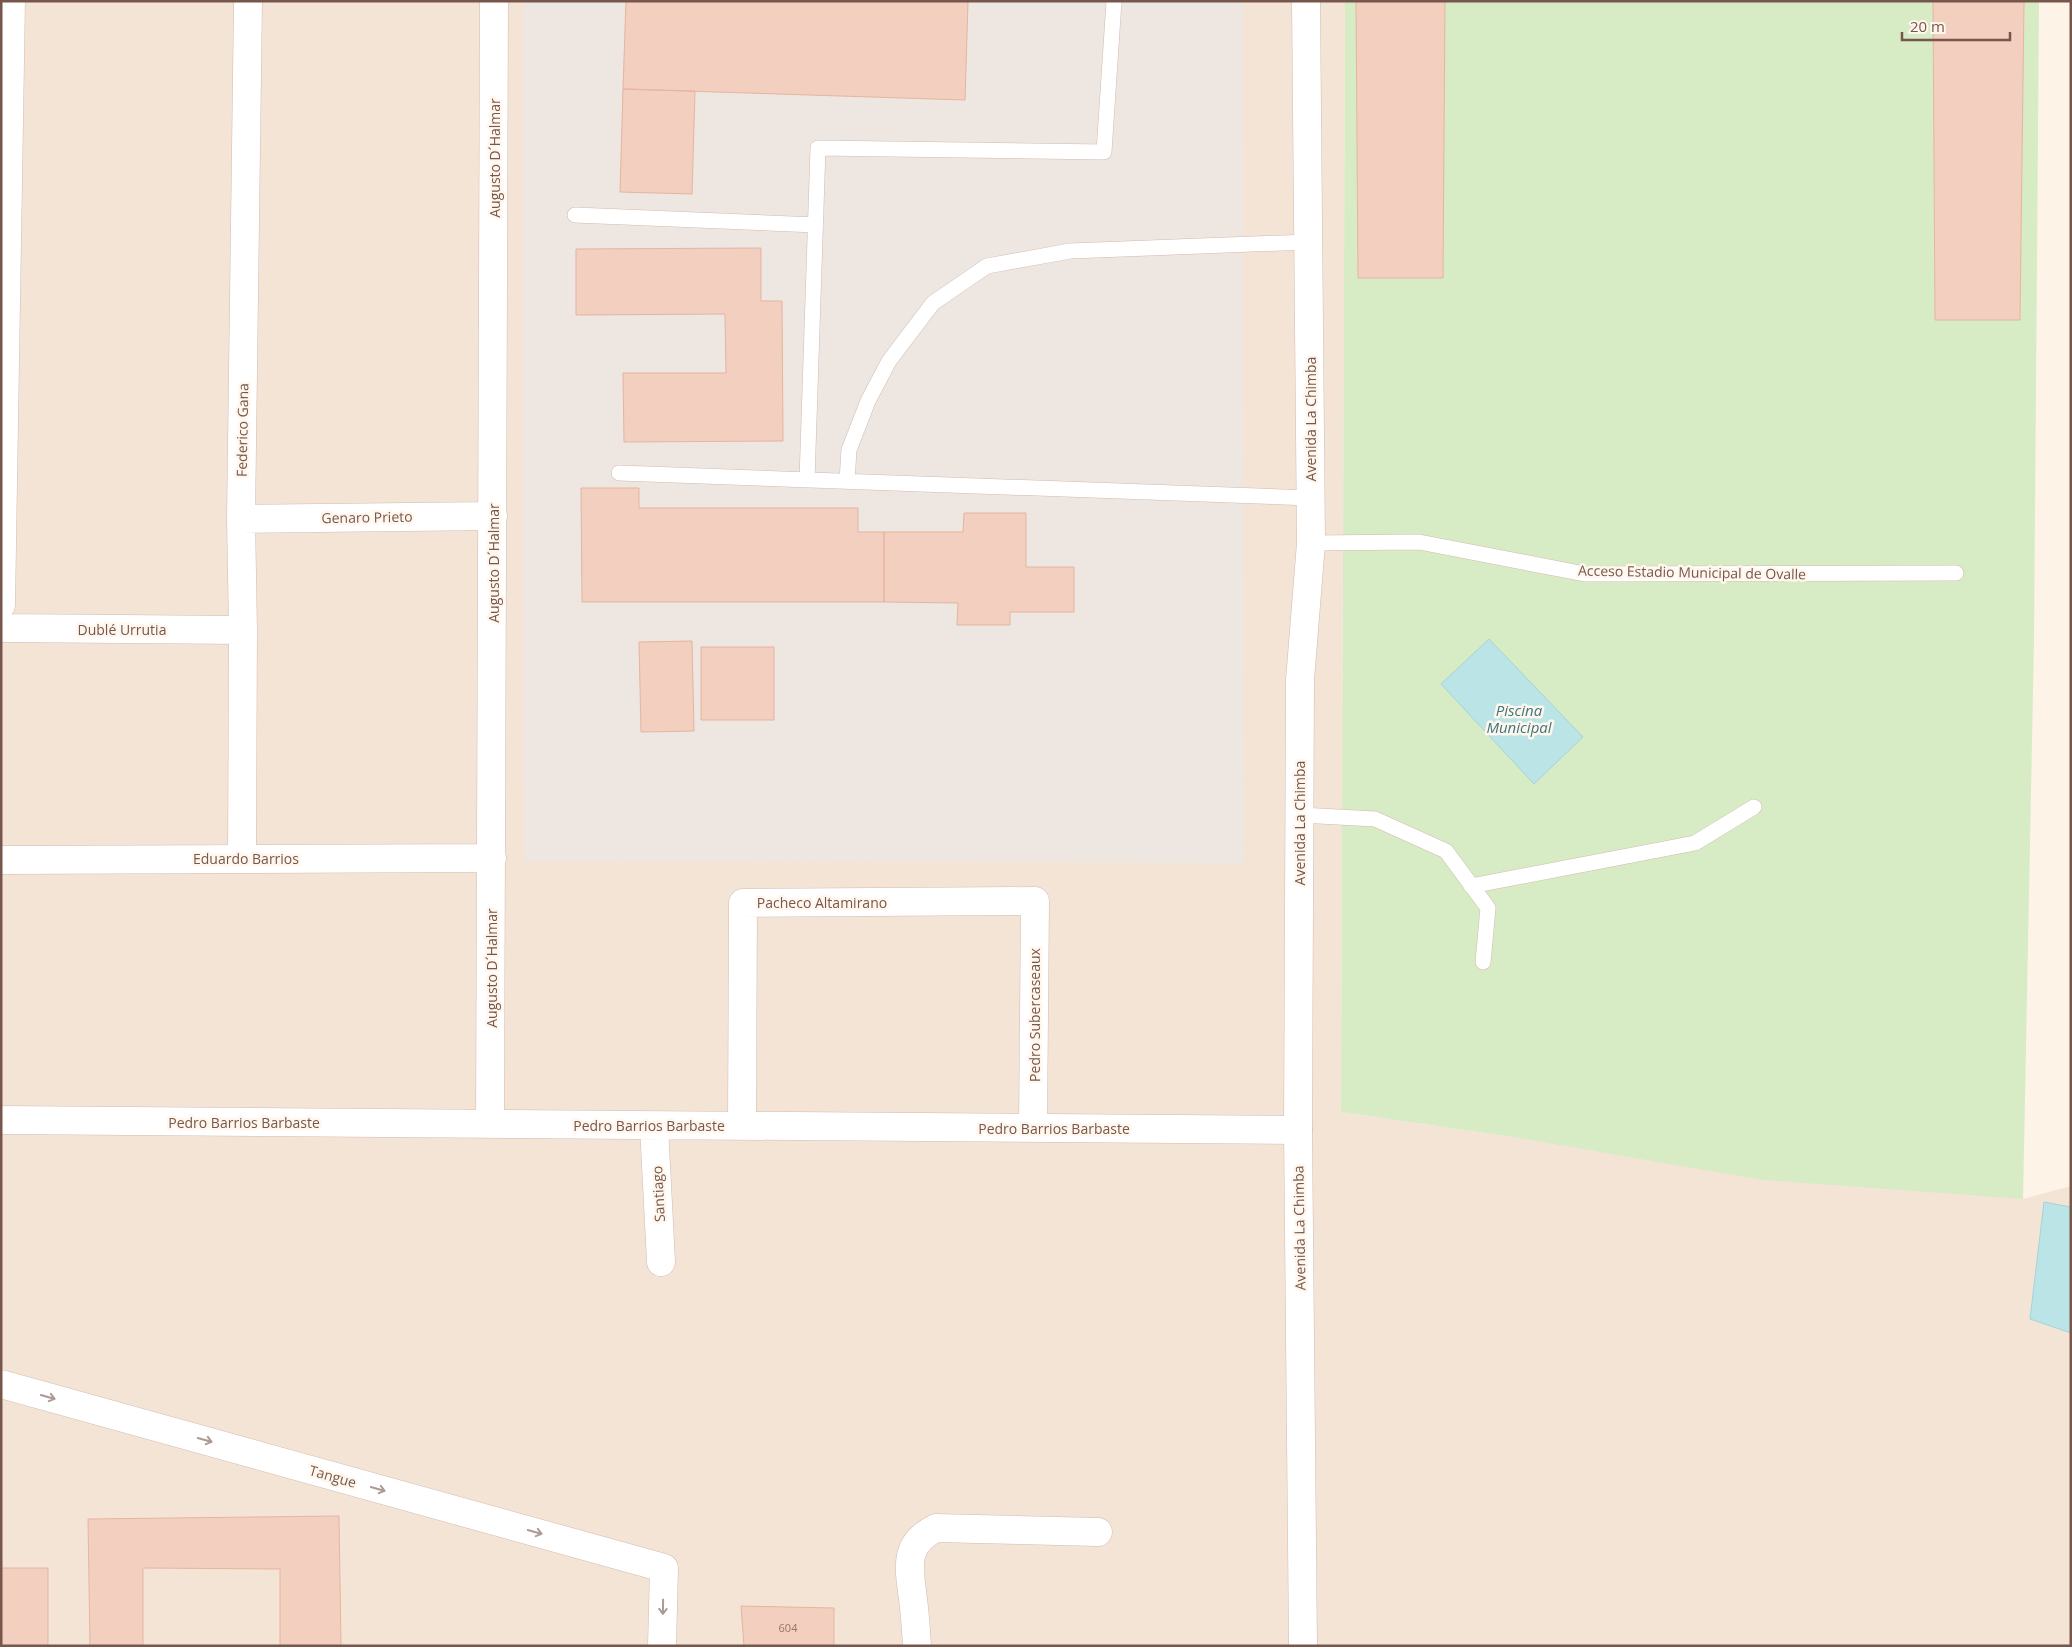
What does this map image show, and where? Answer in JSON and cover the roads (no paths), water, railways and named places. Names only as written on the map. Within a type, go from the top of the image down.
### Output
[{"type":"street","points":[[1,605],[11,1]]},
{"type":"street","name":"Federico Gana","points":[[242,858],[243,630],[241,519],[248,1]]},
{"type":"street","name":"Augusto D´Halmar","points":[[490,1124],[494,1]]},
{"type":"street","name":"Avenida La Chimba","points":[[1303,1646],[1298,1130],[1300,680],[1311,543],[1306,1]]},
{"type":"street","name":"Genaro Prieto","points":[[241,519],[493,516]]},
{"type":"street","name":"Dublé Urrutia","points":[[1,628],[243,630]]},
{"type":"street","name":"Eduardo Barrios","points":[[1,860],[492,858]]},
{"type":"street","name":"Pacheco Altamirano","points":[[742,1126],[743,902],[1035,901]]},
{"type":"street","name":"Pedro Subercaseaux","points":[[1033,1128],[1035,901]]},
{"type":"street","name":"Pedro Barrios Barbaste","points":[[1,1120],[1298,1130]]},
{"type":"street","name":"Santiago","points":[[654,1126],[661,1262]]},
{"type":"street","name":"Tangue","points":[[1,1384],[664,1568],[662,1646]]},
{"type":"street","points":[[917,1646],[909,1558],[917,1541],[926,1533],[936,1528],[1098,1532]]},
{"type":"lane","points":[[807,480],[818,148],[1104,152],[1114,1]]},
{"type":"lane","points":[[575,215],[816,226]]},
{"type":"lane","points":[[847,482],[849,450],[868,400],[889,361],[933,303],[987,266],[1070,251],[1308,242]]},
{"type":"lane","points":[[619,473],[1310,498]]},
{"type":"lane","name":"Acceso Estadio Municipal de Ovalle","points":[[1311,543],[1419,542],[1585,574],[1956,573]]},
{"type":"lane","points":[[1471,886],[1695,843],[1754,807]]},
{"type":"lane","points":[[1300,815],[1374,819],[1446,851],[1488,908],[1483,962]]},
{"type":"water","name":"Piscina Municipal","points":[[1489,639],[1583,737],[1534,784],[1441,684]]},
{"type":"water","points":[[2044,1202],[2071,1207],[2071,1333],[2030,1319]]}]
